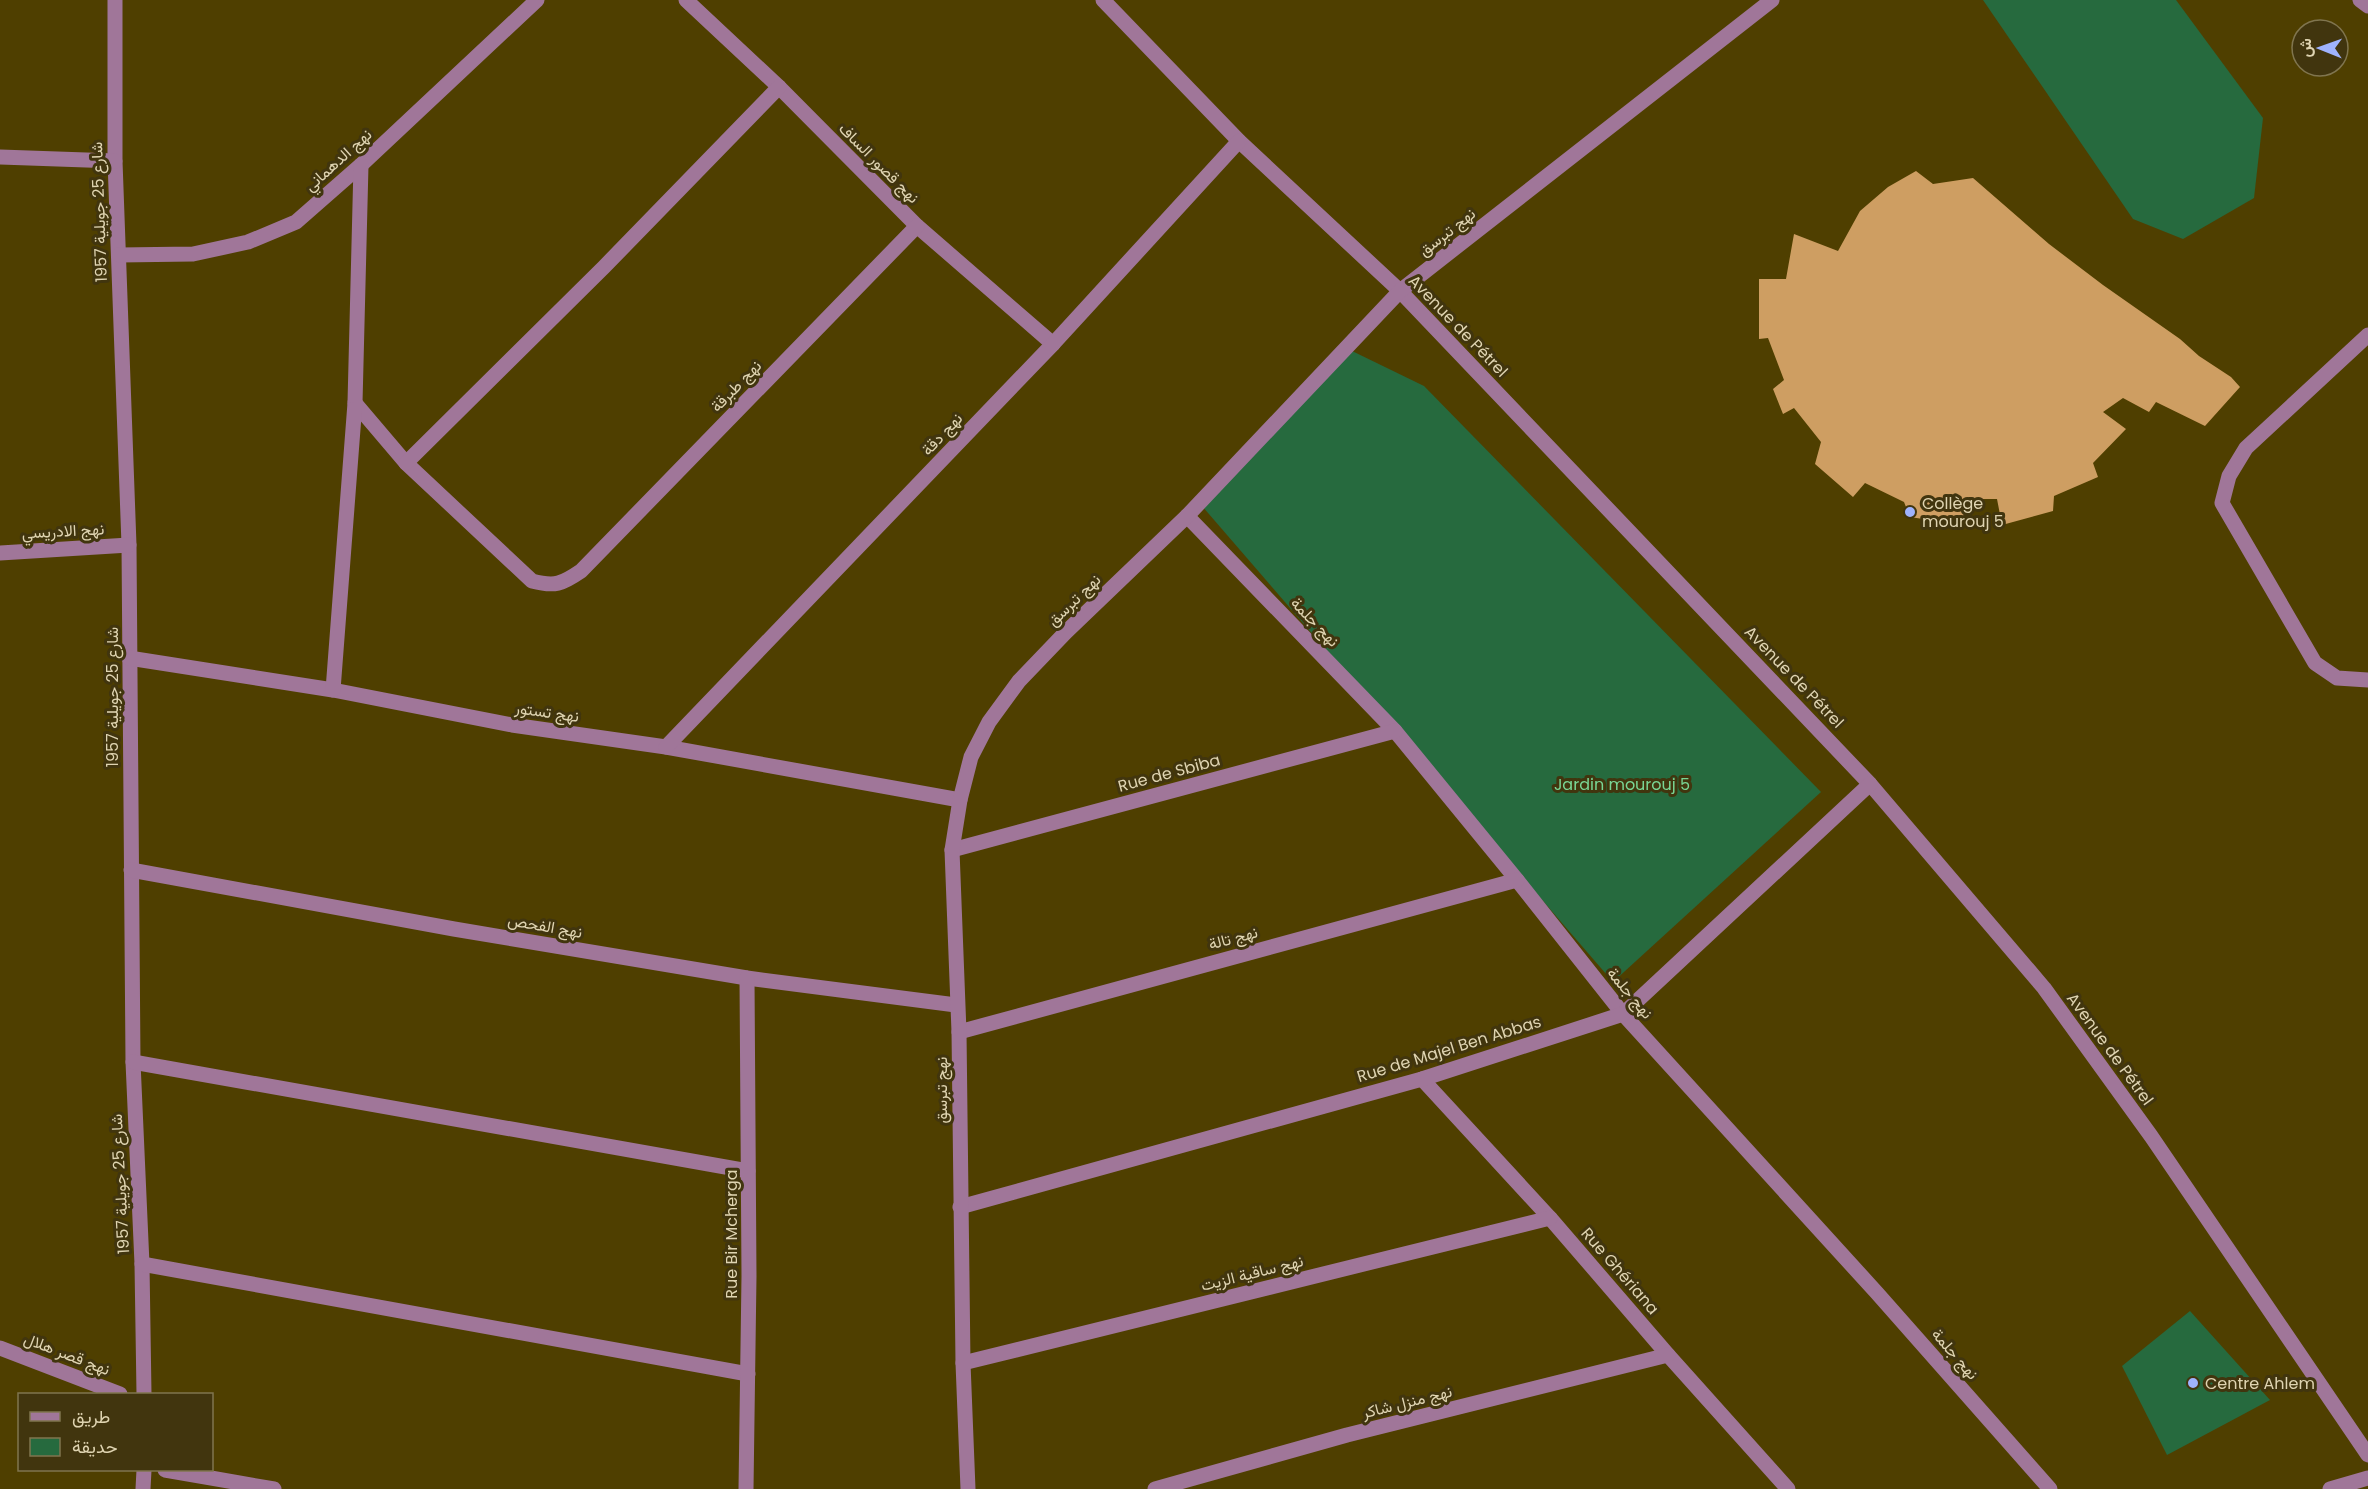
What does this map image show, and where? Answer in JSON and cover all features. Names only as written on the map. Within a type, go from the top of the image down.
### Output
[{"type":"street","name":"شارع 25 جويلية 1957","points":[[115,0],[115,161],[129,545],[133,1062],[142,1264],[144,1393]]},
{"type":"street","name":"نهج الدهماني","points":[[119,255],[193,254],[248,242],[296,222],[361,165],[537,0]]},
{"type":"street","name":"نهج قصور الساف","points":[[686,0],[779,87],[916,226],[1053,344]]},
{"type":"street","name":"Avenue de Pétrel","points":[[1103,0],[1239,141],[1400,291],[1870,784],[2044,988],[2151,1137],[2368,1455]]},
{"type":"street","name":"نهج تبرسق","points":[[968,1489],[963,1363],[959,1032],[956,1005],[952,850],[960,800],[971,757],[988,722],[1019,681],[1066,632],[1187,516],[1400,291],[1772,0]]},
{"type":"street","points":[[2360,0],[2368,6]]},
{"type":"street","points":[[406,463],[604,267],[779,87]]},
{"type":"street","name":"نهج دقة","points":[[666,747],[1053,344],[1239,141]]},
{"type":"street","points":[[0,157],[115,161]]},
{"type":"street","points":[[333,690],[355,403],[361,165]]},
{"type":"street","name":"نهج طبرقة","points":[[355,403],[406,463],[532,581],[549,585],[563,583],[581,571],[916,226]]},
{"type":"street","points":[[2368,335],[2246,448],[2229,476],[2222,503],[2315,663],[2337,678],[2368,680]]},
{"type":"street","name":"نهج جلمة","points":[[1187,516],[1395,731],[1623,1014],[1877,1293],[2050,1489]]},
{"type":"street","name":"نهج الادريسي","points":[[0,553],[129,545]]},
{"type":"street","name":"نهج تستور","points":[[129,658],[333,690],[512,725],[666,747],[960,800]]},
{"type":"street","name":"Rue de Sbiba","points":[[952,850],[1395,731]]},
{"type":"street","name":"Rue de Majel Ben Abbas","points":[[960,1207],[1422,1078],[1623,1014],[1870,784]]},
{"type":"street","name":"نهج الفحص","points":[[131,870],[454,929],[747,978],[956,1005]]},
{"type":"street","name":"نهج تالة","points":[[959,1032],[1517,880]]},
{"type":"street","name":"Rue Bir Mcherga","points":[[746,1489],[747,978]]},
{"type":"street","points":[[133,1062],[748,1171]]},
{"type":"street","name":"Rue Ghériana","points":[[1422,1078],[1550,1218],[1788,1489]]},
{"type":"street","name":"نهج ساقية الزيت","points":[[963,1363],[1550,1218]]},
{"type":"street","points":[[142,1264],[748,1374]]},
{"type":"street","name":"نهج قصر هلال","points":[[0,1348],[115,1393]]},
{"type":"street","name":"نهج منزل شاكر","points":[[1155,1489],[1347,1436],[1668,1355]]},
{"type":"street","points":[[143,1489],[144,1471]]},
{"type":"street","points":[[171,1471],[274,1489]]},
{"type":"street","points":[[2330,1489],[2368,1478]]},
{"type":"green space","points":[[1983,0],[2176,0],[2263,118],[2254,198],[2183,239],[2133,219]]},
{"type":"green space","name":"Jardin mourouj 5","points":[[1350,350],[1424,386],[1821,792],[1613,982],[1202,506]]},
{"type":"green space","name":"Centre Ahlem","points":[[2190,1311],[2270,1400],[2167,1455],[2122,1366]]},
{"type":"building","points":[[1916,171],[1933,184],[1973,178],[2049,244],[2180,339],[2199,356],[2231,377],[2240,387],[2205,426],[2156,402],[2149,412],[2123,398],[2103,412],[2126,429],[2093,463],[2098,477],[2054,496],[2053,511],[2002,525],[1997,499],[1969,499],[1962,525],[1910,517],[1904,502],[1865,483],[1853,497],[1815,464],[1821,442],[1794,408],[1783,414],[1773,389],[1784,380],[1768,338],[1759,339],[1759,279],[1786,279],[1794,234],[1838,251],[1860,211],[1888,187]]},
{"type":"place","name":"Collège mourouj 5","points":[[1910,512]]},
{"type":"place","name":"Centre Ahlem","points":[[2193,1383]]}]
